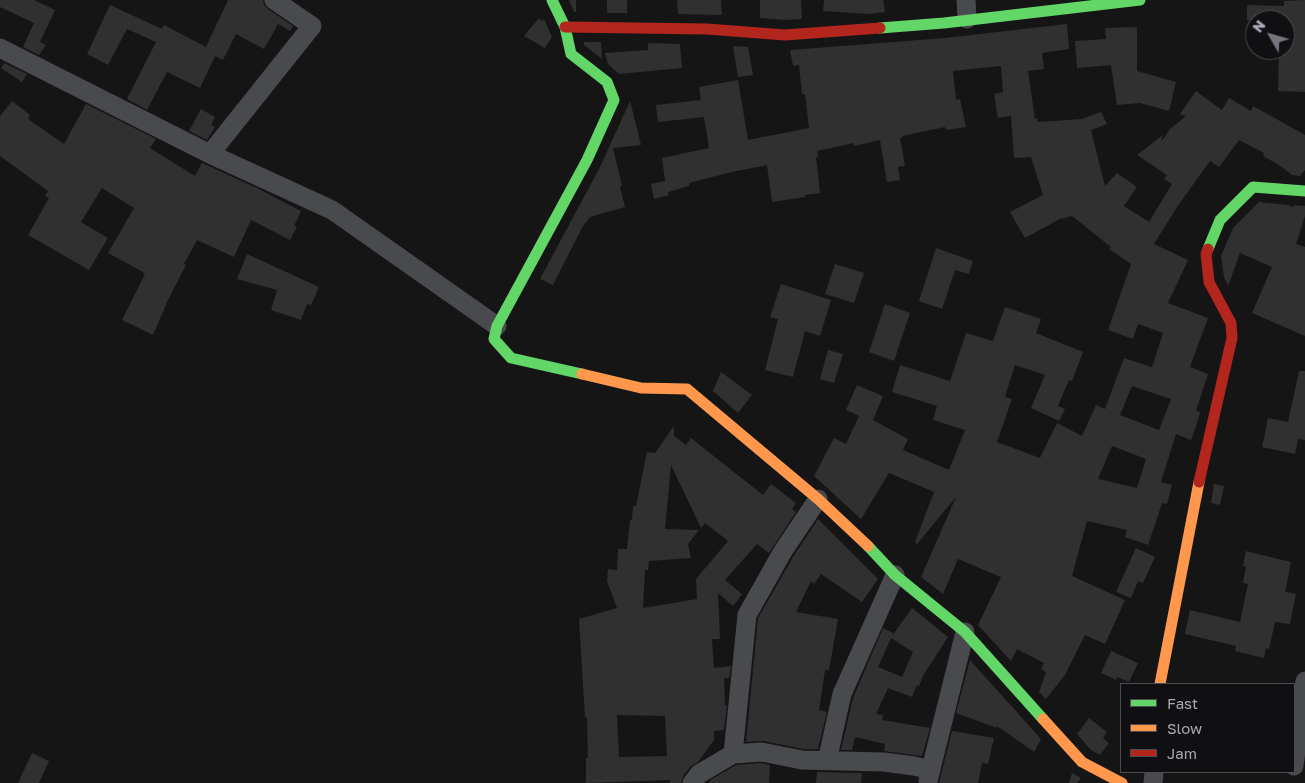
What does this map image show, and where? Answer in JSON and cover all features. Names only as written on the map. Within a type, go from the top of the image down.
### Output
[{"type":"street","points":[[210,154],[312,26],[274,0]]},
{"type":"street","points":[[552,0],[565,27],[571,54],[607,82],[614,100],[583,168],[497,326],[494,339],[511,358],[641,388],[687,389],[818,499],[871,549],[895,575],[965,632],[1082,762],[1122,783]]},
{"type":"street","points":[[966,0],[967,19]]},
{"type":"street","points":[[565,27],[707,29],[785,35],[944,23],[1140,0]]},
{"type":"street","points":[[0,48],[210,154],[332,210],[497,326]]},
{"type":"street","points":[[1160,683],[1202,468],[1232,338],[1231,323],[1209,282],[1206,254],[1220,220],[1253,187],[1305,191]]},
{"type":"street","points":[[733,754],[748,615],[782,551],[818,499]]},
{"type":"street","points":[[827,761],[842,694],[895,575]]},
{"type":"street","points":[[692,783],[699,774],[733,754],[762,752],[802,760],[884,762],[914,766],[930,777],[965,632]]},
{"type":"street","points":[[1295,758],[1305,681]]},
{"type":"building","points":[[0,0],[34,0],[55,10],[40,42],[46,45],[39,55],[23,47],[34,23],[0,7]]},
{"type":"building","points":[[228,0],[263,0],[264,5],[268,9],[293,26],[290,31],[278,24],[264,49],[236,34],[223,60],[215,56],[200,88],[167,72],[147,110],[127,99],[156,42],[127,29],[108,65],[87,54],[110,5],[162,29],[164,25],[206,47]]},
{"type":"building","points":[[569,0],[576,0],[576,12],[574,12]]},
{"type":"building","points":[[607,0],[627,0],[627,13],[607,13]]},
{"type":"building","points":[[677,0],[721,0],[722,15],[678,14]]},
{"type":"building","points":[[760,0],[801,0],[802,19],[760,18]]},
{"type":"building","points":[[824,0],[883,0],[885,12],[869,14],[823,11]]},
{"type":"building","points":[[1305,0],[1305,92],[1278,91],[1279,60],[1295,60],[1295,10],[1247,10],[1247,5],[1284,6],[1284,1]]},
{"type":"building","points":[[539,18],[542,21],[544,19],[552,37],[545,48],[524,36]]},
{"type":"building","points":[[1067,24],[1069,49],[1042,53],[1044,69],[1028,71],[1035,119],[1037,118],[1038,122],[1082,119],[1101,112],[1107,124],[1091,130],[1105,186],[1117,173],[1137,187],[1124,206],[1149,222],[1172,184],[1164,179],[1167,175],[1137,155],[1163,135],[1161,142],[1170,129],[1186,116],[1180,114],[1196,91],[1222,110],[1229,98],[1251,111],[1253,106],[1305,135],[1305,170],[1300,176],[1292,175],[1263,156],[1264,153],[1239,140],[1219,167],[1210,161],[1177,207],[1154,244],[1188,260],[1168,303],[1208,318],[1190,367],[1208,374],[1196,411],[1200,412],[1191,440],[1176,434],[1161,482],[1172,485],[1167,504],[1162,503],[1148,545],[1125,537],[1127,530],[1087,521],[1072,576],[1125,600],[1105,644],[1085,635],[1065,675],[1046,699],[1039,692],[1046,672],[1041,669],[1044,663],[1017,649],[1011,661],[978,625],[1001,577],[958,559],[943,594],[921,577],[956,497],[917,544],[915,542],[934,492],[889,473],[861,519],[814,476],[834,438],[846,444],[859,416],[846,410],[857,385],[883,396],[873,420],[908,439],[903,450],[949,470],[965,430],[933,420],[937,406],[892,392],[900,365],[950,381],[966,333],[993,341],[1005,307],[1041,319],[1036,333],[1083,352],[1072,381],[1069,380],[1058,406],[1065,409],[1059,421],[1031,408],[1045,375],[1015,365],[1005,397],[1012,399],[997,442],[1040,458],[1057,423],[1082,436],[1096,405],[1105,409],[1124,358],[1152,367],[1163,333],[1138,324],[1133,339],[1108,330],[1131,264],[1109,249],[1111,247],[1072,216],[1060,219],[1025,238],[1010,212],[1043,195],[1031,157],[1014,158],[1011,116],[998,118],[994,94],[1003,92],[1001,66],[953,71],[956,100],[960,99],[966,127],[946,130],[945,127],[902,136],[900,138],[905,166],[898,167],[900,180],[887,182],[880,140],[854,146],[854,143],[817,151],[820,193],[805,195],[805,197],[772,202],[767,165],[689,183],[689,186],[668,192],[669,195],[654,199],[651,184],[665,181],[662,158],[709,148],[704,117],[658,122],[656,105],[701,100],[699,87],[738,80],[748,140],[809,128],[805,94],[802,94],[799,65],[793,66],[790,50],[945,38]],"holes":[[[1132,386],[1171,399],[1159,430],[1120,415]],[[1112,446],[1146,459],[1137,488],[1098,479]]]},
{"type":"building","points":[[1137,27],[1137,71],[1176,82],[1169,111],[1140,103],[1117,105],[1111,65],[1077,68],[1075,41],[1106,39],[1105,28]]},
{"type":"building","points":[[584,42],[601,42],[602,59],[584,45]]},
{"type":"building","points":[[648,43],[680,44],[682,68],[619,74],[608,64],[605,53],[648,50]]},
{"type":"building","points":[[733,46],[748,47],[753,75],[738,77]]},
{"type":"building","points":[[4,63],[27,74],[22,82],[1,68]]},
{"type":"building","points":[[12,101],[30,115],[28,119],[64,144],[86,104],[156,139],[150,148],[195,176],[202,163],[301,211],[294,226],[297,227],[290,240],[251,220],[234,257],[197,240],[184,264],[186,265],[153,335],[122,320],[145,274],[108,253],[134,208],[102,188],[81,222],[108,238],[89,270],[28,235],[49,198],[45,196],[48,191],[0,156],[0,116]]},
{"type":"building","points":[[630,101],[641,145],[613,148],[625,207],[590,217],[583,226],[553,285],[540,279],[600,167]]},
{"type":"building","points":[[201,109],[215,117],[211,125],[215,127],[207,140],[189,131]]},
{"type":"building","points":[[1259,202],[1294,207],[1294,205],[1305,206],[1305,216],[1296,244],[1305,247],[1305,336],[1252,313],[1272,267],[1240,253],[1228,286],[1224,277],[1221,256],[1233,228]]},
{"type":"building","points":[[936,248],[973,261],[969,274],[955,270],[942,309],[919,301]]},
{"type":"building","points":[[247,254],[319,287],[311,305],[307,304],[301,320],[271,310],[277,290],[237,279]]},
{"type":"building","points":[[835,264],[864,273],[854,303],[825,294]]},
{"type":"building","points":[[781,284],[831,300],[820,336],[805,331],[793,377],[765,370],[778,319],[770,317]]},
{"type":"building","points":[[885,304],[910,313],[894,361],[869,352]]},
{"type":"building","points":[[828,350],[843,354],[834,383],[820,379]]},
{"type":"building","points":[[1299,371],[1305,371],[1305,440],[1298,439],[1295,454],[1262,447],[1268,418],[1288,422]]},
{"type":"building","points":[[721,372],[752,395],[738,413],[713,391]]},
{"type":"building","points":[[674,426],[674,436],[686,445],[691,438],[763,495],[771,484],[796,503],[792,509],[796,512],[769,553],[757,544],[725,580],[742,594],[733,606],[718,593],[720,639],[712,639],[714,668],[731,666],[729,678],[724,678],[725,705],[727,705],[724,730],[714,731],[714,740],[698,762],[690,767],[683,776],[681,783],[670,783],[670,780],[586,783],[586,758],[588,758],[587,717],[585,717],[579,619],[617,608],[607,581],[608,569],[617,570],[618,549],[627,549],[630,520],[632,520],[633,506],[636,506],[647,452],[655,453]],"holes":[[[671,465],[701,528],[705,523],[728,541],[696,579],[697,599],[643,608],[645,570],[648,570],[649,561],[691,558],[688,544],[699,530],[665,529]],[[617,715],[665,716],[667,756],[619,757]]]},
{"type":"building","points":[[1214,484],[1224,486],[1220,505],[1211,503]]},
{"type":"building","points":[[818,519],[878,579],[862,602],[821,574],[814,584],[811,581],[796,612],[838,619],[829,670],[825,670],[819,710],[827,712],[818,749],[803,749],[764,741],[746,742],[758,618],[793,557]]},
{"type":"building","points":[[1136,548],[1155,557],[1143,583],[1138,581],[1131,598],[1116,592]]},
{"type":"building","points":[[1246,551],[1291,562],[1285,592],[1296,594],[1290,624],[1275,622],[1269,649],[1266,648],[1264,658],[1235,651],[1236,646],[1185,634],[1190,610],[1240,622],[1248,584],[1243,583],[1246,567],[1243,566]]},
{"type":"building","points":[[912,608],[948,637],[924,674],[919,686],[917,685],[912,697],[888,688],[876,714],[883,715],[882,720],[930,728],[922,756],[884,751],[885,744],[855,737],[852,750],[841,750],[853,698],[883,628],[893,633],[892,636]],"holes":[[[891,638],[913,652],[902,677],[878,667]]]},
{"type":"building","points":[[1111,651],[1138,663],[1129,682],[1117,677],[1116,680],[1101,673]]},
{"type":"building","points":[[970,660],[1041,739],[1034,752],[997,726],[997,728],[956,713]]},
{"type":"building","points":[[1089,718],[1107,732],[1103,738],[1109,743],[1100,755],[1091,750],[1077,734]]},
{"type":"building","points":[[952,731],[994,738],[988,764],[982,763],[978,783],[939,783]]},
{"type":"building","points":[[32,753],[49,761],[39,783],[18,783]]},
{"type":"building","points":[[761,763],[770,765],[769,783],[710,783],[710,780],[736,765]]},
{"type":"building","points":[[817,772],[862,773],[861,783],[816,783]]},
{"type":"building","points":[[1072,773],[1081,778],[1077,783],[1069,783]]},
{"type":"traffic: fast","points":[[552,0],[565,27],[571,54],[607,82],[614,100],[587,160],[497,326],[494,339],[511,358],[582,374]]},
{"type":"traffic: fast","points":[[880,28],[944,23],[1140,0]]},
{"type":"traffic: fast","points":[[1208,249],[1220,220],[1253,187],[1305,191]]},
{"type":"traffic: fast","points":[[868,546],[895,575],[965,632],[1043,719]]},
{"type":"traffic: slow","points":[[582,374],[641,388],[687,389],[818,499],[868,546]]},
{"type":"traffic: slow","points":[[1160,683],[1199,482]]},
{"type":"traffic: slow","points":[[1043,719],[1082,762],[1122,783]]},
{"type":"traffic: jam","points":[[565,27],[707,29],[785,35],[880,28]]},
{"type":"traffic: jam","points":[[1199,482],[1232,338],[1231,323],[1209,282],[1206,254],[1208,249]]}]
